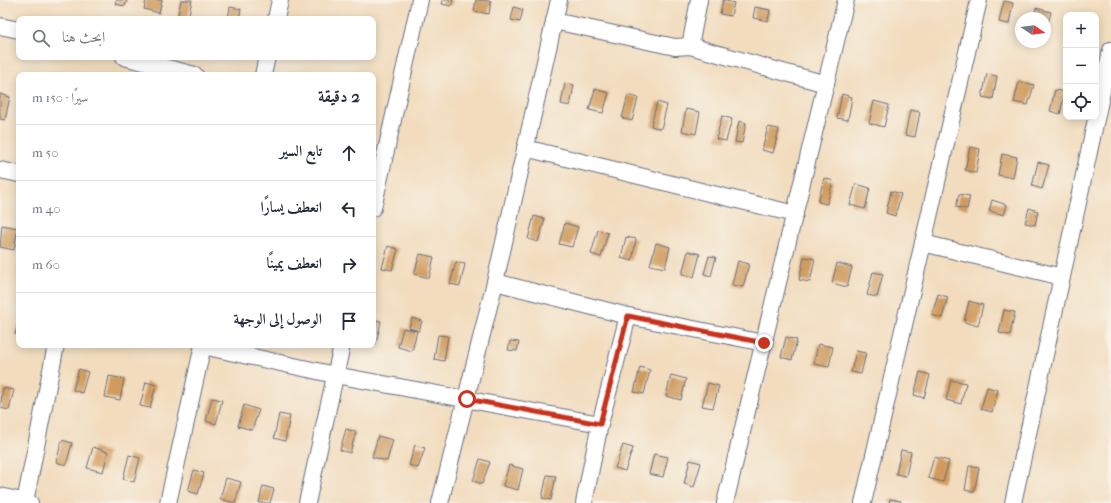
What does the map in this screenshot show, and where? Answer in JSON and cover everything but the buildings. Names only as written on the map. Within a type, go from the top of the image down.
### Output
[{"type":"street","points":[[277,16],[280,0]]},
{"type":"street","points":[[376,195],[420,0]]},
{"type":"street","points":[[440,503],[495,282],[559,0]]},
{"type":"street","points":[[690,46],[699,0]]},
{"type":"street","points":[[725,503],[846,0]]},
{"type":"street","points":[[863,503],[979,0]]},
{"type":"street","points":[[554,21],[675,48],[690,46],[826,84]]},
{"type":"street","points":[[0,26],[16,29]]},
{"type":"street","points":[[1013,503],[1111,50]]},
{"type":"street","points":[[136,60],[183,72]]},
{"type":"street","points":[[264,72],[266,60]]},
{"type":"street","points":[[525,148],[795,214]]},
{"type":"street","points":[[0,170],[16,173]]},
{"type":"street","points":[[923,243],[1062,277]]},
{"type":"street","points":[[495,282],[628,316],[764,343]]},
{"type":"street","points":[[584,503],[600,424],[628,316]]},
{"type":"street","points":[[0,496],[28,502],[55,348]]},
{"type":"street","points":[[168,503],[202,348]]},
{"type":"street","points":[[216,348],[335,375],[600,424]]},
{"type":"street","points":[[307,503],[341,348]]},
{"type":"route","points":[[467,399],[600,424],[628,316],[764,343]]}]
